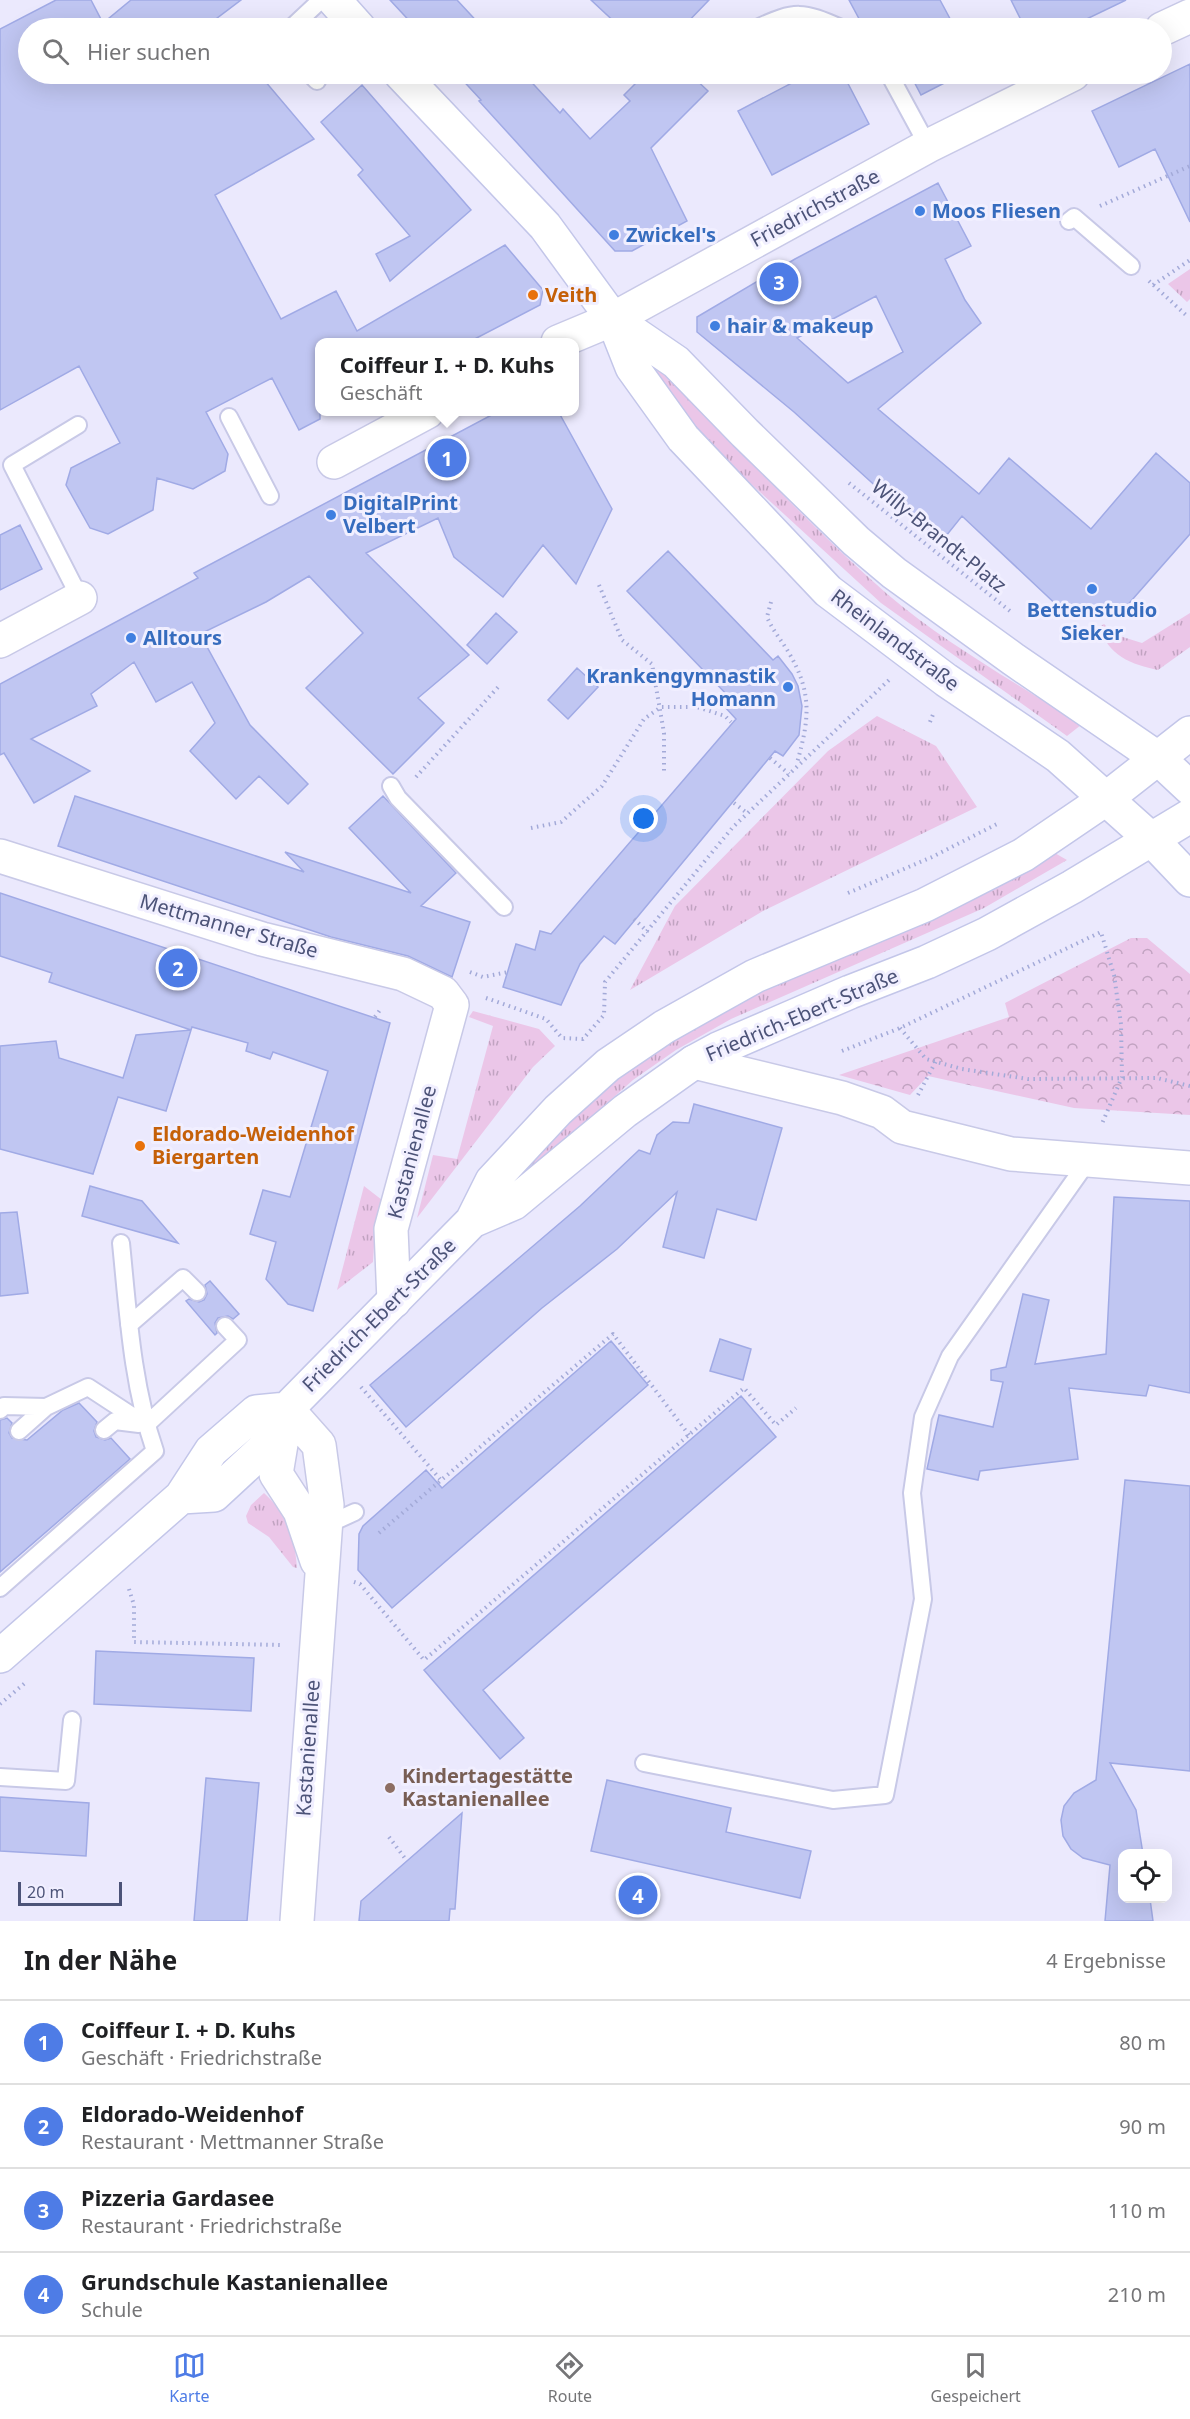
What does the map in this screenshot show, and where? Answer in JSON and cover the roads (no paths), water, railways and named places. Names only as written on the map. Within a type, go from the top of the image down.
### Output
[{"type":"main road","points":[[334,0],[350,18]]},
{"type":"main road","points":[[1172,24],[1190,16]]},
{"type":"main road","points":[[411,84],[546,226],[613,319],[676,362],[856,541],[894,573],[1013,659],[1159,759],[1190,788]]},
{"type":"main road","name":"Friedrichstraße","points":[[568,338],[613,319],[928,146],[1053,84]]},
{"type":"main road","name":"Rheinlandstraße","points":[[613,319],[632,367],[683,438],[828,591],[913,656],[1058,756],[1152,840],[1190,880]]},
{"type":"main road","points":[[334,462],[418,416]]},
{"type":"main road","points":[[0,641],[80,598]]},
{"type":"main road","name":"Friedrich-Ebert-Straße","points":[[181,1497],[214,1495],[268,1445],[287,1409],[472,1221],[492,1181],[558,1110],[608,1065],[644,1040],[754,976],[925,905],[1023,855],[1107,798],[1190,733]]},
{"type":"main road","name":"Friedrich-Ebert-Straße","points":[[472,1221],[514,1203],[625,1111],[694,1062],[987,934],[1190,816]]},
{"type":"main road","name":"Mettmanner Straße","points":[[0,856],[262,939],[403,974],[464,1000]]},
{"type":"main road","name":"Kastanienallee","points":[[394,1300],[391,1229],[464,1000]]},
{"type":"main road","points":[[694,1062],[773,1079],[867,1105],[902,1127],[1011,1154],[1190,1168]]},
{"type":"main road","points":[[240,1470],[276,1474],[287,1409]]},
{"type":"main road","name":"Friedrich-Ebert-Straße","points":[[0,1656],[181,1497],[211,1450],[256,1412],[287,1409]]},
{"type":"main road","name":"Kastanienallee","points":[[287,1409],[319,1445],[327,1505],[316,1529],[321,1574],[297,1921]]},
{"type":"main road","name":"Kastanienallee","points":[[276,1474],[300,1511],[316,1529]]},
{"type":"lane","points":[[302,18],[321,0]]},
{"type":"lane","points":[[779,18],[799,14],[811,18]]},
{"type":"lane","points":[[894,84],[928,146]]},
{"type":"lane","points":[[1072,219],[1131,266]]},
{"type":"lane","points":[[229,417],[270,496]]},
{"type":"lane","points":[[78,425],[12,465],[80,598]]},
{"type":"lane","points":[[394,792],[504,907]]},
{"type":"lane","points":[[644,1763],[832,1800],[885,1796],[923,1599],[912,1493],[923,1417],[950,1356],[1088,1161]]},
{"type":"lane","points":[[0,1588],[155,1451],[146,1425],[129,1325],[121,1243]]},
{"type":"lane","points":[[129,1325],[183,1278],[197,1292]]},
{"type":"lane","points":[[146,1425],[238,1340],[225,1326]]},
{"type":"lane","points":[[19,1431],[46,1407],[88,1387],[146,1425]]},
{"type":"lane","points":[[0,1410],[4,1406],[46,1407]]},
{"type":"lane","points":[[104,1430],[115,1421],[146,1425]]},
{"type":"lane","points":[[316,1529],[355,1512]]},
{"type":"lane","points":[[0,1777],[66,1781],[72,1720]]},
{"type":"place","name":"Moos Fliesen","points":[[920,211]]},
{"type":"place","name":"Zwickel's","points":[[614,235]]},
{"type":"place","name":"Pizzeria Gardasee","points":[[779,282]]},
{"type":"place","name":"Veith","points":[[533,295]]},
{"type":"place","name":"hair & makeup","points":[[715,326]]},
{"type":"place","name":"Coiffeur I. + D. Kuhs","points":[[447,458]]},
{"type":"place","name":"DigitalPrint Velbert","points":[[331,515]]},
{"type":"place","name":"Bettenstudio Sieker","points":[[1092,589]]},
{"type":"place","name":"Alltours","points":[[131,638]]},
{"type":"place","name":"Krankengymnastik Homann","points":[[788,687]]},
{"type":"place","name":"Eldorado-Weidenhof","points":[[178,968]]},
{"type":"place","name":"Eldorado-Weidenhof Biergarten","points":[[140,1146]]},
{"type":"place","name":"Kindertagestätte Kastanienallee","points":[[390,1788]]},
{"type":"place","name":"Grundschule Kastanienallee","points":[[638,1895]]}]
